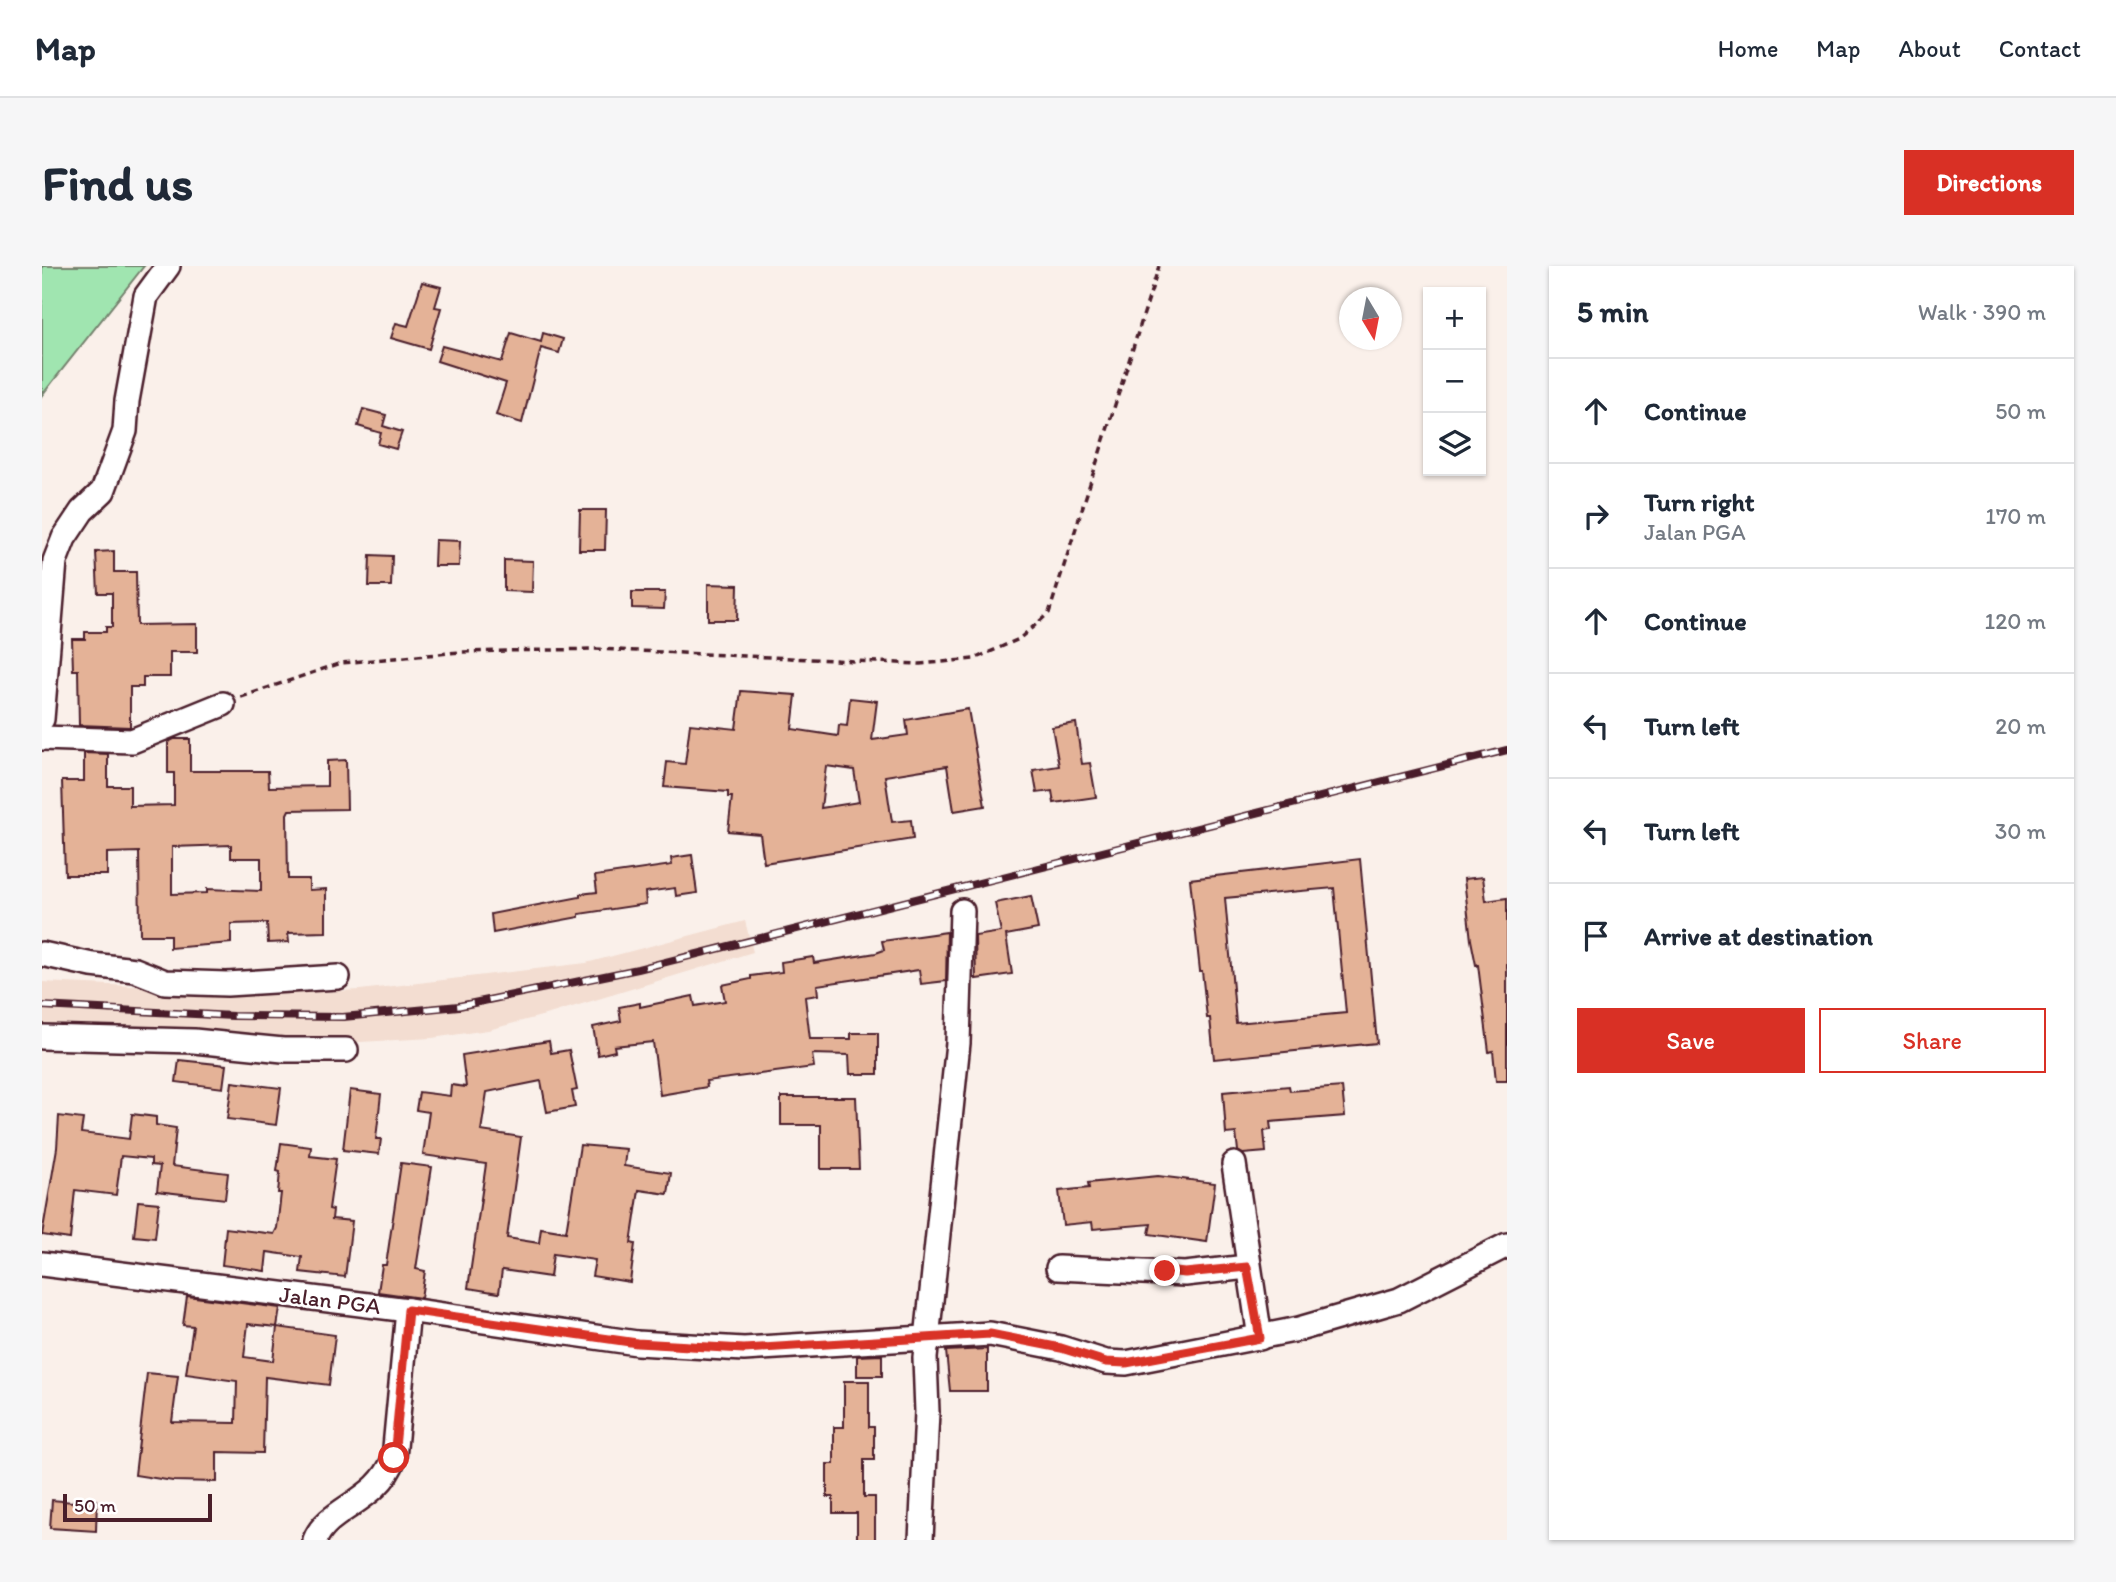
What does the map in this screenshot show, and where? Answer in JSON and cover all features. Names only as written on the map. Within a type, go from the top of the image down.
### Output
[{"type":"street","points":[[42,719],[55,561],[64,538],[76,520],[103,491],[125,431],[127,401],[146,296],[168,266]]},
{"type":"street","points":[[42,738],[132,741],[223,704]]},
{"type":"street","points":[[921,1540],[927,1412],[919,1337],[958,1043],[962,911]]},
{"type":"street","points":[[42,954],[92,965],[135,970],[165,982],[227,984],[338,977]]},
{"type":"street","points":[[42,1037],[194,1041],[283,1050],[346,1050]]},
{"type":"street","points":[[1234,1164],[1247,1267],[1260,1338]]},
{"type":"street","name":"Jalan PGA","points":[[42,1264],[408,1310],[637,1343],[744,1349],[990,1334],[1061,1348],[1106,1362],[1126,1363],[1260,1338],[1399,1300],[1507,1245]]},
{"type":"street","points":[[1058,1268],[1185,1273],[1247,1267]]},
{"type":"street","points":[[315,1540],[333,1521],[388,1475],[394,1458],[408,1310]]},
{"type":"path","points":[[223,704],[341,663],[460,652],[595,649],[919,664],[974,659],[1019,639],[1049,613],[1159,266]]},
{"type":"shaded area","points":[[745,921],[753,952],[488,1030],[432,1038],[360,1042],[42,1033],[42,982],[290,993],[360,990],[586,963]]},
{"type":"green space","points":[[42,266],[144,266],[42,395]]},
{"type":"building","points":[[422,282],[441,287],[435,307],[441,308],[429,349],[391,338],[396,323],[408,326]]},
{"type":"building","points":[[511,333],[541,342],[543,333],[563,339],[559,353],[541,348],[522,423],[496,415],[506,383],[437,361],[442,346],[502,362]]},
{"type":"building","points":[[363,409],[386,415],[383,426],[402,432],[396,449],[378,444],[381,433],[358,426]]},
{"type":"building","points":[[580,510],[606,510],[605,550],[579,550]]},
{"type":"building","points":[[435,540],[460,541],[459,566],[434,566]]},
{"type":"building","points":[[114,551],[114,572],[136,572],[137,625],[197,624],[197,652],[170,652],[170,677],[143,677],[143,687],[130,687],[130,727],[79,725],[78,670],[73,670],[72,639],[85,639],[85,632],[106,632],[106,627],[112,627],[112,593],[98,593],[96,552]]},
{"type":"building","points":[[370,555],[392,556],[391,586],[369,586]]},
{"type":"building","points":[[504,560],[533,561],[532,592],[504,591]]},
{"type":"building","points":[[708,584],[738,585],[737,620],[708,620]]},
{"type":"building","points":[[632,592],[665,592],[664,609],[632,608]]},
{"type":"building","points":[[741,691],[796,695],[792,729],[838,736],[839,725],[847,726],[850,698],[877,701],[872,740],[908,735],[906,720],[968,709],[985,806],[954,811],[947,766],[885,776],[892,822],[911,820],[913,839],[764,863],[760,834],[728,831],[732,797],[728,797],[728,792],[664,787],[667,762],[685,764],[690,724],[736,729]],"holes":[[[826,766],[854,770],[859,802],[821,808]]]},
{"type":"building","points":[[1076,723],[1082,764],[1090,763],[1096,797],[1054,803],[1052,791],[1037,793],[1033,770],[1059,766],[1052,727]]},
{"type":"building","points":[[174,739],[190,739],[190,771],[268,771],[269,787],[327,786],[327,761],[346,760],[347,809],[289,810],[287,814],[288,879],[309,879],[309,890],[326,889],[326,932],[288,933],[289,942],[268,943],[267,923],[231,924],[231,943],[170,948],[170,935],[140,935],[139,852],[107,853],[107,875],[65,875],[62,781],[84,781],[84,753],[108,754],[108,786],[130,786],[130,806],[174,805],[174,773],[168,773],[168,742]],"holes":[[[231,845],[231,858],[261,858],[261,891],[207,889],[207,893],[172,894],[172,847]]]},
{"type":"building","points":[[692,855],[697,893],[676,896],[675,888],[645,892],[646,904],[579,914],[579,917],[493,933],[491,914],[580,897],[580,894],[597,892],[595,876],[672,865],[671,858]]},
{"type":"building","points":[[1360,859],[1377,1043],[1214,1059],[1210,1018],[1207,1018],[1200,971],[1190,879]],"holes":[[[1334,888],[1346,1013],[1236,1023],[1225,898]]]},
{"type":"building","points":[[1483,877],[1486,901],[1507,898],[1507,1081],[1496,1081],[1493,1051],[1489,1052],[1478,965],[1471,940],[1464,879]]},
{"type":"building","points":[[1031,896],[1038,929],[1006,935],[1012,974],[976,979],[975,936],[1001,932],[995,903]]},
{"type":"building","points":[[947,932],[946,981],[921,984],[919,970],[817,985],[818,995],[805,997],[810,1039],[851,1039],[851,1033],[878,1033],[878,1074],[850,1074],[849,1055],[812,1054],[814,1067],[706,1081],[707,1087],[660,1095],[653,1042],[614,1046],[615,1051],[598,1055],[593,1027],[621,1021],[619,1007],[640,1003],[640,1007],[693,996],[695,1006],[725,1001],[722,985],[751,979],[751,976],[782,972],[781,962],[813,957],[814,963],[876,953],[884,950],[882,941]]},
{"type":"building","points":[[549,1041],[551,1053],[569,1050],[577,1090],[572,1091],[575,1107],[547,1112],[541,1081],[487,1092],[481,1131],[521,1137],[507,1238],[539,1243],[541,1228],[566,1232],[580,1145],[626,1149],[624,1166],[671,1173],[668,1194],[639,1190],[631,1243],[635,1244],[630,1282],[592,1276],[595,1260],[553,1254],[550,1277],[502,1270],[499,1293],[468,1288],[486,1164],[423,1155],[429,1112],[416,1110],[419,1092],[450,1096],[451,1085],[466,1087],[462,1055]]},
{"type":"building","points":[[179,1060],[226,1065],[223,1088],[176,1082]]},
{"type":"building","points":[[232,1082],[281,1088],[276,1125],[227,1119]]},
{"type":"building","points":[[1289,1086],[1290,1091],[1342,1087],[1345,1116],[1270,1122],[1271,1130],[1264,1131],[1266,1152],[1243,1154],[1238,1151],[1236,1133],[1226,1134],[1223,1092]]},
{"type":"building","points":[[350,1090],[381,1094],[376,1139],[381,1139],[379,1154],[343,1150]]},
{"type":"building","points":[[781,1097],[856,1097],[859,1169],[821,1169],[821,1125],[781,1125]]},
{"type":"building","points":[[132,1114],[156,1117],[156,1125],[176,1128],[172,1166],[228,1173],[225,1199],[157,1191],[160,1166],[151,1165],[151,1159],[121,1156],[116,1195],[75,1190],[70,1239],[42,1235],[57,1148],[59,1116],[83,1119],[81,1133],[129,1139]]},
{"type":"building","points":[[281,1143],[311,1147],[310,1156],[336,1159],[329,1209],[333,1210],[332,1219],[352,1221],[345,1277],[300,1272],[302,1257],[267,1252],[265,1271],[222,1265],[226,1228],[274,1234],[277,1228],[281,1193],[278,1193],[280,1172],[277,1171]]},
{"type":"building","points":[[401,1163],[432,1167],[416,1269],[425,1271],[421,1298],[378,1292],[382,1265],[386,1265]]},
{"type":"building","points":[[1158,1176],[1215,1183],[1207,1242],[1149,1234],[1151,1224],[1093,1229],[1092,1222],[1063,1225],[1059,1191],[1089,1188],[1088,1183]]},
{"type":"building","points":[[138,1201],[159,1203],[155,1238],[134,1236]]},
{"type":"building","points":[[187,1296],[280,1308],[277,1327],[335,1335],[329,1385],[265,1377],[263,1453],[217,1452],[217,1482],[173,1481],[135,1475],[147,1373],[178,1376],[172,1422],[236,1423],[237,1381],[186,1374],[193,1326],[183,1325]],"holes":[[[248,1324],[277,1327],[273,1361],[244,1357]]]},
{"type":"building","points":[[987,1349],[987,1391],[950,1391],[946,1351]]},
{"type":"building","points":[[882,1355],[882,1376],[857,1376],[857,1356]]},
{"type":"building","points":[[844,1381],[869,1381],[869,1427],[874,1427],[874,1460],[864,1460],[864,1497],[875,1497],[875,1540],[857,1540],[857,1513],[833,1513],[833,1497],[827,1497],[827,1464],[834,1464],[834,1427],[844,1427]]},
{"type":"building","points":[[74,1499],[97,1500],[96,1531],[50,1528],[52,1500],[73,1502]]},
{"type":"railway","points":[[42,1006],[233,1016],[343,1017],[459,1006],[638,969],[1507,750]]},
{"type":"route","points":[[394,1458],[408,1310],[637,1343],[744,1349],[828,1345],[950,1334],[990,1334],[1020,1338],[1106,1362],[1126,1363],[1260,1338],[1247,1267],[1185,1273],[1165,1271]]}]
